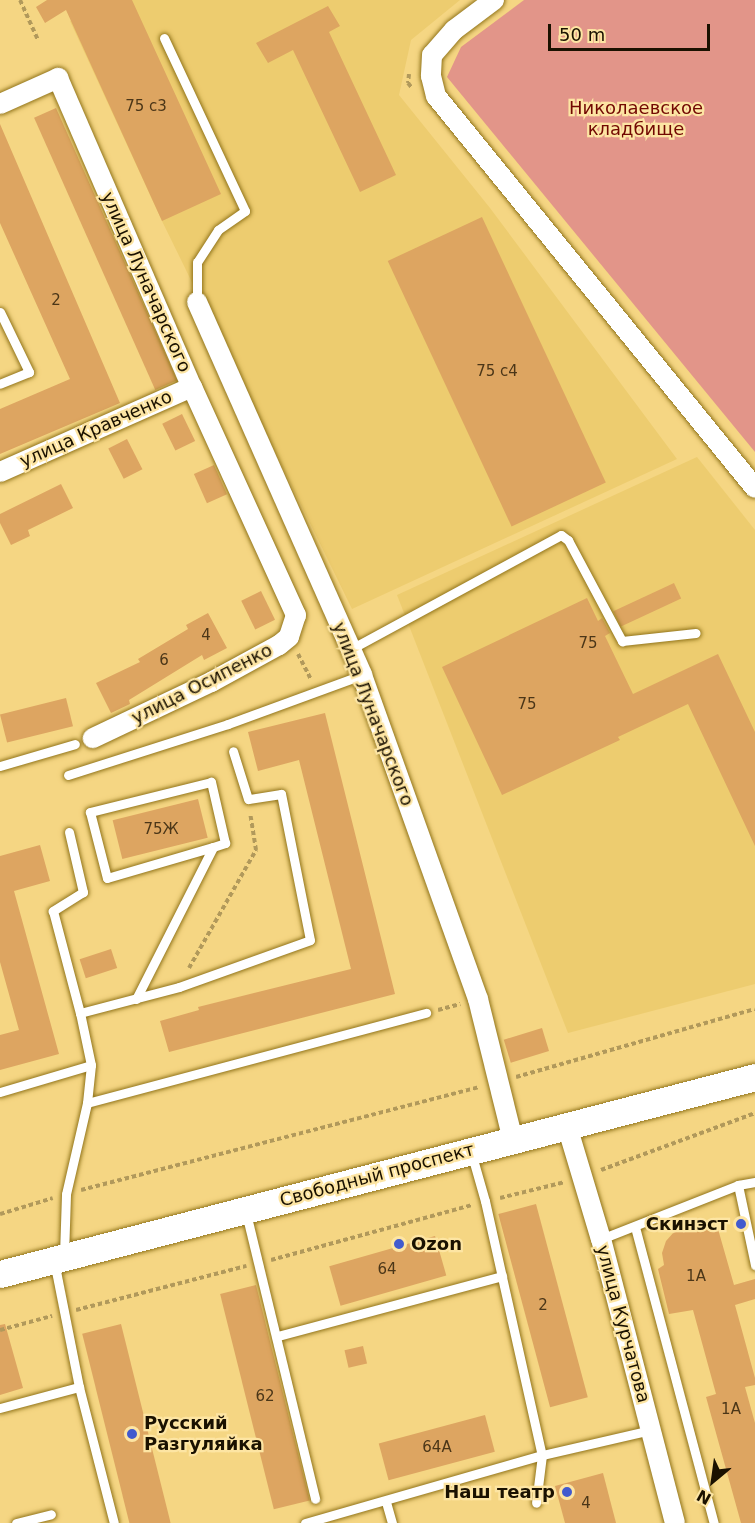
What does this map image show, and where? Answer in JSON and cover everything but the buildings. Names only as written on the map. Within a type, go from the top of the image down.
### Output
[{"type":"main road","name":"Свободный проспект","points":[[0,1274],[755,1077]]},
{"type":"street","points":[[494,0],[454,30],[432,56],[431,76],[436,96],[755,488]]},
{"type":"street","name":"улица Луначарского","points":[[0,104],[58,78],[192,387],[296,615]]},
{"type":"street","name":"улица Луначарского","points":[[197,302],[362,675],[478,999],[513,1140]]},
{"type":"street","name":"улица Кравченко","points":[[0,472],[192,387]]},
{"type":"street","name":"улица Осипенко","points":[[84,741],[211,682],[290,637],[296,615]]},
{"type":"street","name":"улица Курчатова","points":[[567,1126],[601,1239],[675,1523]]},
{"type":"lane","points":[[164,38],[245,211],[218,230],[196,262],[197,302]]},
{"type":"lane","points":[[0,312],[29,372],[0,384]]},
{"type":"lane","points":[[351,649],[561,535],[568,540],[622,641],[696,633]]},
{"type":"lane","points":[[68,775],[228,724],[362,675]]},
{"type":"lane","points":[[0,766],[84,741]]},
{"type":"lane","points":[[80,1013],[178,987],[310,940],[281,794],[248,799],[233,751]]},
{"type":"lane","points":[[136,999],[213,847],[225,843],[211,782],[90,812],[107,878],[213,847]]},
{"type":"lane","points":[[69,832],[84,892],[53,911],[91,1065],[87,1103],[66,1194],[59,1259],[63,1313],[79,1387],[114,1523]]},
{"type":"lane","points":[[87,1103],[426,1013]]},
{"type":"lane","points":[[0,1092],[91,1065]]},
{"type":"lane","points":[[470,1150],[485,1202],[542,1455],[536,1503]]},
{"type":"lane","points":[[601,1239],[738,1185],[755,1182]]},
{"type":"lane","points":[[738,1185],[755,1265]]},
{"type":"lane","points":[[246,1210],[278,1336],[315,1499]]},
{"type":"lane","points":[[635,1227],[714,1523]]},
{"type":"lane","points":[[278,1336],[502,1276]]},
{"type":"lane","points":[[0,1408],[79,1387]]},
{"type":"lane","points":[[305,1523],[336,1519],[542,1455],[650,1430]]},
{"type":"lane","points":[[386,1502],[392,1523]]},
{"type":"lane","points":[[16,1523],[51,1514]]},
{"type":"path","points":[[20,0],[38,40]]},
{"type":"path","points":[[290,637],[316,690]]},
{"type":"path","points":[[178,987],[256,850],[248,799]]},
{"type":"path","points":[[426,1013],[478,999]]},
{"type":"path","points":[[0,1214],[66,1194],[498,1082],[755,1009]]},
{"type":"path","points":[[0,1330],[583,1177],[755,1113]]},
{"type":"shaded area","points":[[110,0],[460,0],[411,40],[399,95],[490,208],[677,459],[352,609],[162,221],[70,21]]},
{"type":"shaded area","points":[[697,457],[755,530],[755,984],[568,1033],[397,595]]},
{"type":"green space","name":"Николаевское кладбище","points":[[524,0],[755,0],[755,452],[447,77],[461,47]]},
{"type":"place","name":"Скинэст","points":[[741,1224]]},
{"type":"place","name":"Ozon","points":[[399,1244]]},
{"type":"place","name":"Русский Разгуляйка","points":[[132,1434]]},
{"type":"place","name":"Наш театр","points":[[567,1492]]}]
